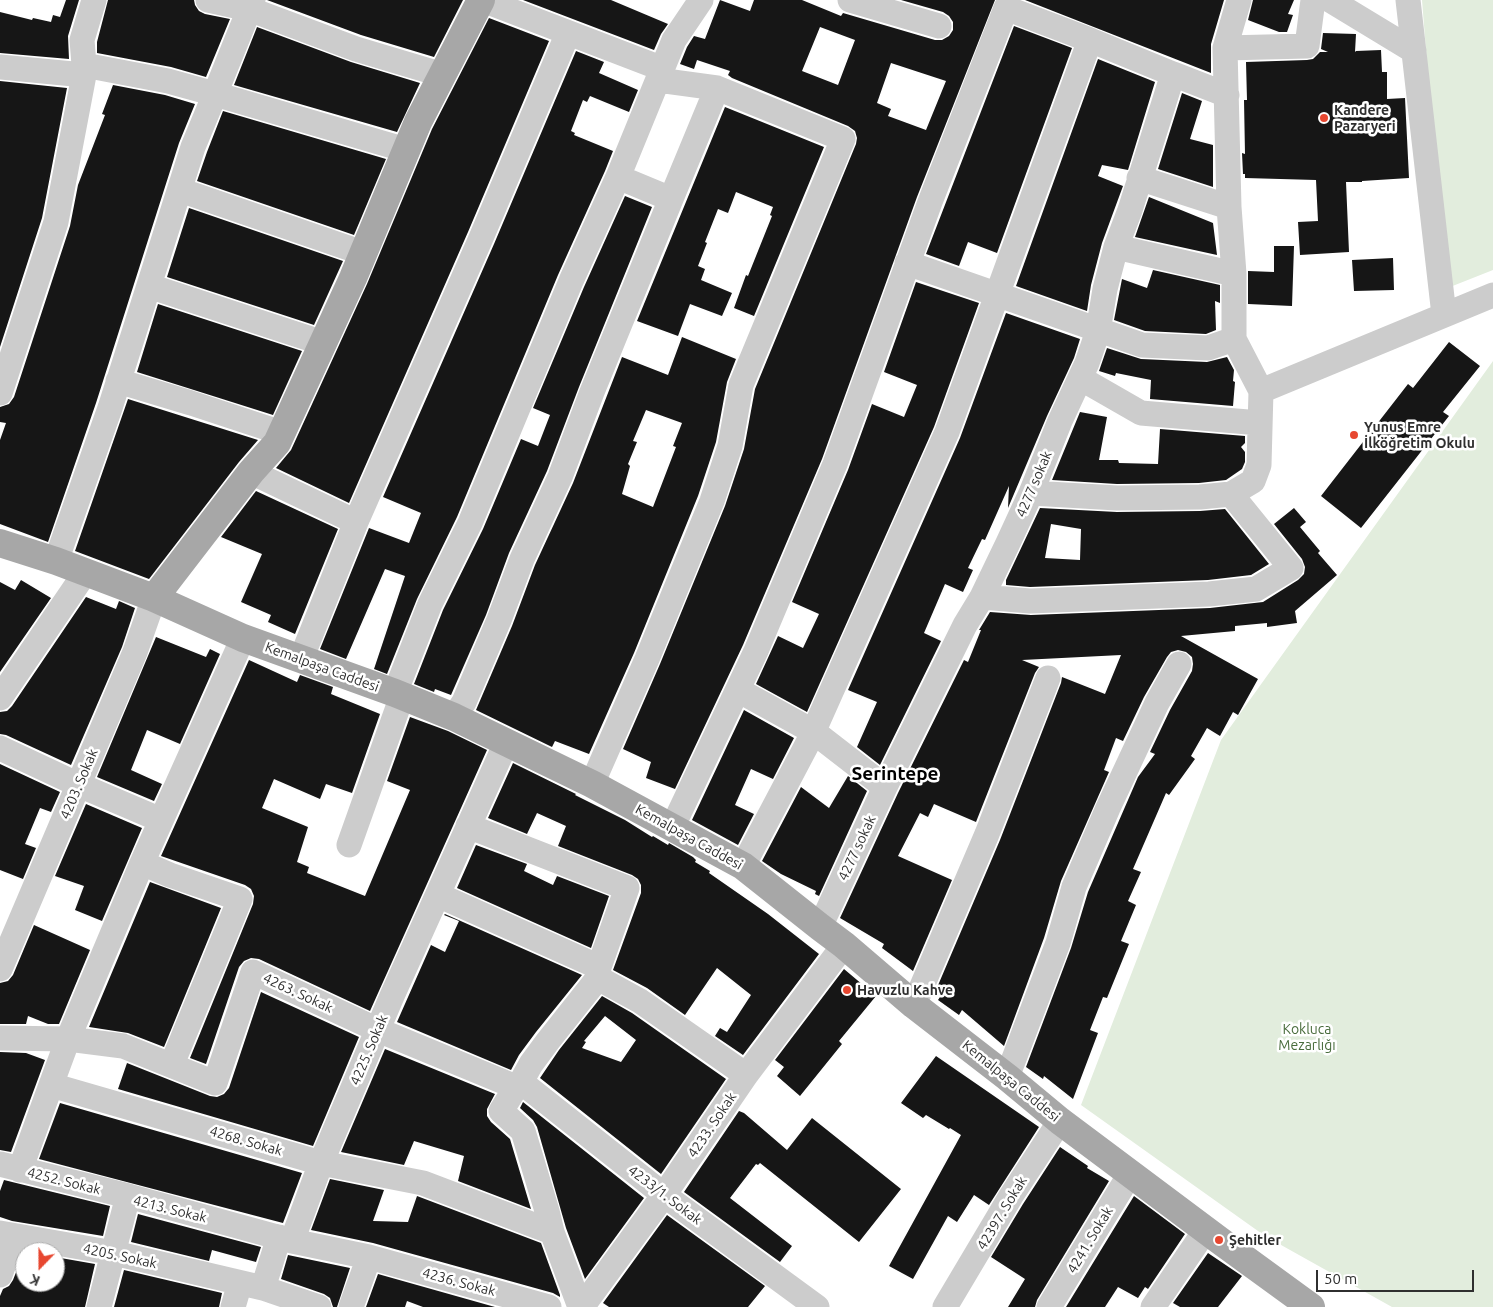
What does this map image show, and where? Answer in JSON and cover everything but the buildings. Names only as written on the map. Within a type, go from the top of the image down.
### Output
[{"type":"main road","points":[[154,598],[251,472],[277,443],[282,434],[363,253],[418,122],[482,0]]},
{"type":"main road","name":"Kemalpaşa Caddesi","points":[[0,543],[56,561],[154,598],[243,638],[454,717],[592,784],[743,866],[844,945],[914,1006],[1007,1077],[1060,1121],[1305,1306]]},
{"type":"street","points":[[0,393],[56,222],[84,70],[82,40],[94,0]]},
{"type":"street","points":[[208,0],[251,4],[356,49],[443,75]]},
{"type":"street","points":[[482,0],[568,33],[661,75],[717,88],[844,139],[744,378],[730,446],[712,501],[665,617],[592,784]]},
{"type":"street","points":[[349,846],[430,604],[470,523],[571,280],[618,177],[674,40],[701,0]]},
{"type":"street","points":[[850,0],[939,26]]},
{"type":"street","points":[[1031,493],[1117,498],[1200,498],[1231,494],[1253,481],[1259,465],[1261,391],[1234,339],[1234,274],[1225,48],[1239,0]]},
{"type":"street","points":[[1225,48],[1307,46],[1313,0]]},
{"type":"street","points":[[1330,0],[1414,51]]},
{"type":"street","points":[[1408,0],[1444,315]]},
{"type":"street","points":[[56,561],[118,381],[193,147],[251,4]]},
{"type":"street","points":[[672,828],[756,651],[835,464],[907,263],[1007,4],[1090,40],[1227,95]]},
{"type":"street","points":[[301,659],[356,522],[481,238],[568,33]]},
{"type":"street","points":[[743,866],[814,732],[947,432],[1090,40]]},
{"type":"street","points":[[0,67],[84,70],[168,81],[406,150]]},
{"type":"street","name":"4277 sokak","points":[[820,927],[885,787],[965,625],[982,597],[1031,493],[1060,421],[1087,363],[1098,331],[1105,289],[1116,248],[1173,74]]},
{"type":"street","points":[[454,717],[464,702],[499,620],[522,559],[560,477],[592,392],[717,88]]},
{"type":"street","points":[[618,177],[671,199]]},
{"type":"street","points":[[1139,178],[1230,206]]},
{"type":"street","points":[[180,190],[363,253]]},
{"type":"street","points":[[1116,248],[1234,274]]},
{"type":"street","points":[[907,263],[997,296],[1142,345],[1208,348],[1234,339]]},
{"type":"street","points":[[148,286],[323,343]]},
{"type":"street","points":[[1261,391],[1493,295]]},
{"type":"street","points":[[1080,378],[1141,413],[1260,423]]},
{"type":"street","points":[[118,381],[191,403],[282,434]]},
{"type":"street","points":[[251,472],[356,522]]},
{"type":"street","points":[[982,597],[1030,601],[1209,594],[1256,589],[1291,568],[1231,494]]},
{"type":"street","points":[[0,698],[85,573]]},
{"type":"street","name":"4203. Sokak","points":[[0,969],[135,652],[154,598]]},
{"type":"street","points":[[10,1167],[51,1085],[68,1039],[142,863],[243,638]]},
{"type":"street","points":[[1007,1077],[1058,943],[1074,887],[1157,703],[1179,664]]},
{"type":"street","points":[[914,1006],[987,834],[1048,678]]},
{"type":"street","points":[[738,690],[814,732],[885,787]]},
{"type":"street","name":"4225. Sokak","points":[[233,1307],[251,1286],[285,1239],[321,1163],[506,742]]},
{"type":"street","points":[[0,748],[79,785],[161,820]]},
{"type":"street","points":[[468,826],[627,888],[599,973],[531,1064],[501,1111],[523,1130],[552,1232],[587,1305]]},
{"type":"street","points":[[142,863],[170,875],[240,899],[172,1064]]},
{"type":"street","points":[[438,895],[599,973],[746,1076]]},
{"type":"street","name":"4233. Sokak","points":[[587,1305],[746,1076],[844,945]]},
{"type":"street","name":"4263. Sokak","points":[[68,1039],[123,1046],[172,1064],[215,1083],[253,972],[378,1030],[519,1084]]},
{"type":"street","points":[[0,1038],[68,1039]]},
{"type":"street","name":"4233/1. Sokak","points":[[519,1084],[664,1195],[817,1307]]},
{"type":"street","name":"4268. Sokak","points":[[51,1085],[321,1163],[423,1184],[552,1232]]},
{"type":"street","name":"42397. Sokak","points":[[945,1307],[1011,1196],[1060,1121]]},
{"type":"street","name":"4252. Sokak","points":[[10,1167],[128,1196]]},
{"type":"street","name":"4241. Sokak","points":[[1050,1307],[1130,1174]]},
{"type":"street","name":"4213. Sokak","points":[[99,1307],[128,1196],[285,1239]]},
{"type":"street","points":[[1153,1307],[1205,1231]]},
{"type":"street","points":[[0,1275],[7,1235]]},
{"type":"street","name":"4205. Sokak","points":[[7,1235],[114,1254],[251,1286],[319,1307]]},
{"type":"street","points":[[285,1239],[369,1257],[360,1305]]},
{"type":"street","name":"4236. Sokak","points":[[369,1257],[549,1307]]},
{"type":"green space","points":[[1422,0],[1493,0],[1493,270],[1445,289]]},
{"type":"green space","name":"Kokluca Mezarlığı","points":[[1493,361],[1493,1307],[1392,1307],[1265,1236],[1081,1105],[1221,740]]},
{"type":"place","name":"Kandere Pazaryeri","points":[[1324,118]]},
{"type":"place","name":"Yunus Emre İlköğretim Okulu","points":[[1354,435]]},
{"type":"place","name":"Havuzlu Kahve","points":[[847,990]]},
{"type":"place","name":"Şehitler","points":[[1219,1240]]},
{"type":"district","name":"Serintepe","points":[[895,774]]}]
